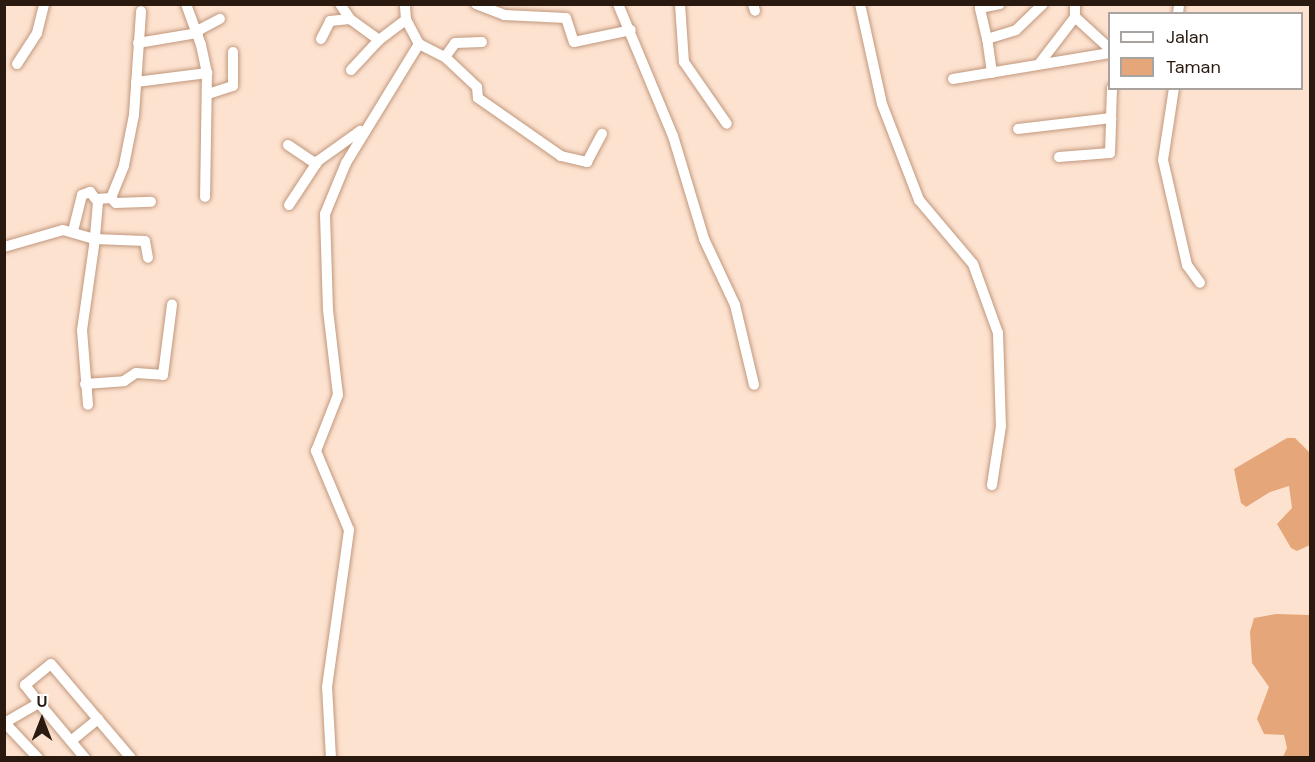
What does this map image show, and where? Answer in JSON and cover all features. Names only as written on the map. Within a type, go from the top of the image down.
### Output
[{"type":"street","points":[[17,64],[37,33],[44,4]]},
{"type":"street","points":[[186,4],[197,32],[207,73],[205,197]]},
{"type":"street","points":[[340,4],[350,19],[379,39]]},
{"type":"street","points":[[405,4],[406,20],[418,44],[445,57],[477,87],[478,98],[561,156],[587,162],[602,134]]},
{"type":"street","points":[[476,4],[566,18],[574,42],[631,30]]},
{"type":"street","points":[[618,4],[631,30],[676,142],[704,239],[735,305],[754,385]]},
{"type":"street","points":[[680,4],[684,62],[727,124]]},
{"type":"street","points":[[861,4],[882,105],[920,200],[971,261],[998,333],[1001,426],[992,485]]},
{"type":"street","points":[[992,73],[980,6],[1000,4]]},
{"type":"street","points":[[987,39],[1021,27],[1043,4]]},
{"type":"street","points":[[1039,64],[1075,16],[1075,4]]},
{"type":"street","points":[[111,198],[124,165],[136,82],[141,12]]},
{"type":"street","points":[[1075,16],[1108,49]]},
{"type":"street","points":[[138,43],[197,32],[220,19]]},
{"type":"street","points":[[321,39],[330,21],[350,19]]},
{"type":"street","points":[[351,70],[379,39],[406,20]]},
{"type":"street","points":[[445,57],[455,43],[483,42]]},
{"type":"street","points":[[331,758],[327,687],[350,530],[316,452],[338,395],[324,224],[342,172],[364,130],[418,44]]},
{"type":"street","points":[[953,79],[1108,51]]},
{"type":"street","points":[[208,94],[233,86],[233,52]]},
{"type":"street","points":[[136,82],[207,73]]},
{"type":"street","points":[[1059,157],[1110,153],[1112,90]]},
{"type":"street","points":[[1174,90],[1163,160],[1187,265],[1200,283]]},
{"type":"street","points":[[1018,129],[1111,118]]},
{"type":"street","points":[[289,205],[316,164],[364,130]]},
{"type":"street","points":[[288,145],[316,164]]},
{"type":"street","points":[[73,231],[82,195],[90,192],[97,199],[95,239],[82,320],[88,405]]},
{"type":"street","points":[[97,199],[111,198],[116,203],[151,201]]},
{"type":"street","points":[[4,248],[58,231],[73,231],[95,239],[145,241],[148,258]]},
{"type":"street","points":[[85,384],[124,381],[136,373],[163,375],[172,304]]},
{"type":"street","points":[[85,758],[25,685],[51,664],[131,758]]},
{"type":"street","points":[[38,758],[5,722],[39,703]]},
{"type":"street","points":[[71,741],[98,719]]},
{"type":"green space","points":[[1287,438],[1295,438],[1310,453],[1310,545],[1297,551],[1291,548],[1277,524],[1292,508],[1289,486],[1270,492],[1246,507],[1241,503],[1234,469]]},
{"type":"green space","points":[[1276,614],[1310,615],[1310,757],[1283,757],[1287,748],[1284,735],[1264,734],[1257,719],[1269,687],[1252,663],[1250,632],[1254,618]]}]
